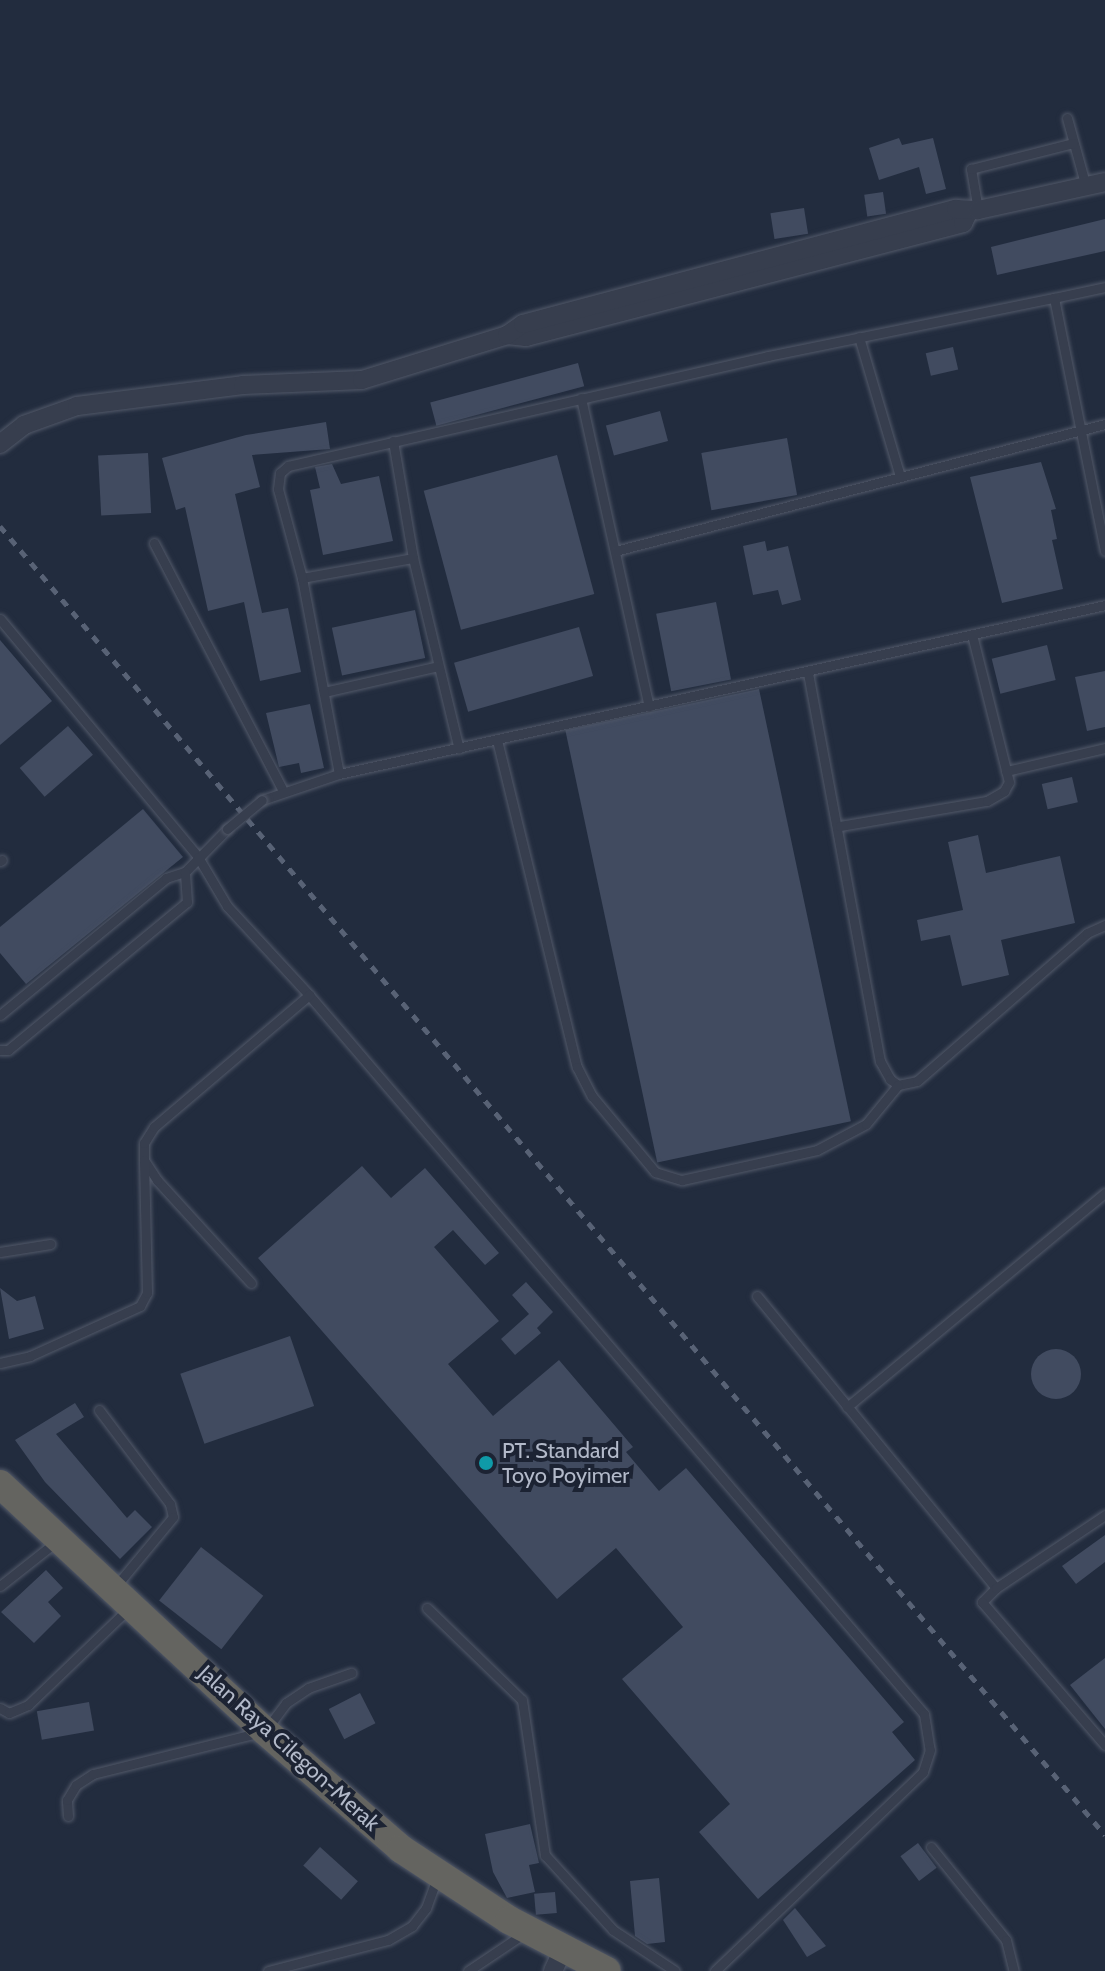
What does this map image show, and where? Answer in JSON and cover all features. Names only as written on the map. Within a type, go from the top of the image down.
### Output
[{"type":"highway","name":"Jalan Raya Cilegon-Merak","points":[[0,1484],[124,1596],[265,1731],[438,1874],[529,1930],[558,1959],[607,1971]]},
{"type":"street","points":[[0,444],[24,425],[77,406],[243,385],[331,385],[507,335],[526,337],[963,223],[973,211],[1105,182]]},
{"type":"lane","points":[[1067,118],[1086,187]]},
{"type":"lane","points":[[973,211],[971,169],[1073,143]]},
{"type":"lane","points":[[339,774],[302,578],[278,489],[280,473],[288,466],[859,337],[1105,287]]},
{"type":"lane","points":[[1054,298],[1105,551]]},
{"type":"lane","points":[[859,337],[900,476]]},
{"type":"lane","points":[[581,398],[649,707]]},
{"type":"lane","points":[[615,551],[1105,424]]},
{"type":"lane","points":[[393,441],[413,558],[459,749]]},
{"type":"lane","points":[[154,543],[282,789]]},
{"type":"lane","points":[[302,578],[413,558]]},
{"type":"lane","points":[[0,1015],[166,878],[185,872],[227,829],[262,800],[282,789],[1105,605]]},
{"type":"lane","points":[[0,620],[198,857],[227,906],[309,995],[924,1714],[930,1750],[923,1772],[715,1971]]},
{"type":"lane","points":[[840,826],[987,801],[1004,791],[1006,771],[972,635]]},
{"type":"lane","points":[[324,692],[438,666]]},
{"type":"lane","points":[[808,673],[840,826],[880,1061],[898,1085]]},
{"type":"lane","points":[[497,740],[577,1067],[592,1096],[655,1172],[682,1180],[817,1150],[866,1124],[898,1085],[917,1081],[1087,933],[1105,925]]},
{"type":"lane","points":[[1006,771],[1105,748]]},
{"type":"lane","points":[[0,1041],[4,1050],[187,902],[185,872]]},
{"type":"lane","points":[[0,1363],[30,1356],[140,1306],[147,1293],[144,1143],[154,1127],[309,995]]},
{"type":"lane","points":[[144,1160],[251,1283]]},
{"type":"lane","points":[[847,1407],[1105,1193]]},
{"type":"lane","points":[[0,1252],[50,1244]]},
{"type":"lane","points":[[757,1296],[996,1588]]},
{"type":"lane","points":[[0,1708],[9,1713],[28,1705],[124,1596],[173,1517],[170,1504],[99,1410]]},
{"type":"lane","points":[[1105,1515],[996,1588],[982,1602],[1105,1745]]},
{"type":"lane","points":[[0,1586],[61,1538]]},
{"type":"lane","points":[[427,1608],[522,1700],[545,1855],[613,1930],[675,1971]]},
{"type":"lane","points":[[68,1816],[67,1800],[76,1785],[93,1774],[265,1731],[286,1703],[308,1688],[351,1673]]},
{"type":"lane","points":[[931,1847],[1006,1940],[1014,1971]]},
{"type":"lane","points":[[268,1971],[400,1933],[426,1908],[438,1874]]},
{"type":"lane","points":[[468,1971],[529,1930]]},
{"type":"building","points":[[899,138],[902,145],[933,138],[946,189],[926,194],[919,167],[879,180],[869,148]]},
{"type":"building","points":[[883,192],[886,214],[867,216],[864,195]]},
{"type":"building","points":[[804,208],[808,234],[774,239],[770,213]]},
{"type":"building","points":[[1105,219],[1105,251],[997,275],[991,247]]},
{"type":"building","points":[[953,347],[958,369],[931,376],[926,353]]},
{"type":"building","points":[[578,363],[584,386],[436,426],[430,403]]},
{"type":"building","points":[[660,411],[668,441],[614,455],[606,425]]},
{"type":"building","points":[[326,422],[330,449],[252,455],[260,487],[235,494],[262,613],[288,608],[301,672],[260,681],[244,602],[208,611],[185,507],[176,510],[162,458],[246,435]]},
{"type":"building","points":[[787,438],[797,495],[711,510],[701,453]]},
{"type":"building","points":[[148,453],[151,513],[101,516],[98,456]]},
{"type":"building","points":[[557,455],[594,594],[461,630],[424,491]]},
{"type":"building","points":[[1041,462],[1056,509],[1051,510],[1057,539],[1052,540],[1063,589],[1002,603],[970,477]]},
{"type":"building","points":[[332,464],[341,484],[379,476],[393,541],[323,555],[310,490],[320,488],[315,467]]},
{"type":"building","points":[[765,541],[767,551],[788,546],[801,600],[782,605],[778,590],[753,595],[743,546]]},
{"type":"building","points":[[716,602],[731,680],[671,691],[656,614]]},
{"type":"building","points":[[415,610],[425,658],[342,676],[332,628]]},
{"type":"building","points":[[579,627],[593,676],[468,712],[454,663]]},
{"type":"building","points":[[0,640],[52,701],[0,745]]},
{"type":"building","points":[[1047,645],[1056,680],[1000,694],[992,659]]},
{"type":"building","points":[[1105,671],[1105,727],[1087,731],[1075,677]]},
{"type":"building","points":[[759,689],[851,1121],[657,1163],[565,730]]},
{"type":"building","points":[[310,704],[324,768],[301,773],[299,763],[279,767],[266,713]]},
{"type":"building","points":[[68,726],[93,755],[45,797],[20,768]]},
{"type":"building","points":[[1072,777],[1078,802],[1048,809],[1042,784]]},
{"type":"building","points":[[143,809],[183,857],[26,984],[0,953],[0,927]]},
{"type":"building","points":[[978,835],[986,873],[1060,856],[1075,923],[1001,940],[1009,975],[962,986],[950,935],[921,941],[917,920],[963,910],[948,842]]},
{"type":"building","points":[[362,1166],[391,1198],[425,1168],[499,1253],[485,1265],[453,1230],[434,1247],[499,1321],[448,1364],[493,1416],[559,1360],[633,1447],[626,1452],[659,1491],[686,1468],[904,1722],[892,1732],[915,1760],[758,1899],[699,1832],[730,1804],[622,1679],[683,1627],[616,1548],[557,1599],[258,1258]]},
{"type":"building","points":[[526,1282],[553,1312],[537,1328],[541,1333],[515,1355],[501,1339],[529,1314],[512,1295]]},
{"type":"building","points":[[0,1288],[17,1301],[35,1296],[44,1329],[9,1339]]},
{"type":"building","points":[[290,1336],[314,1406],[204,1444],[180,1374]]},
{"type":"building","points":[[1056,1349],[1074,1356],[1081,1374],[1074,1392],[1056,1399],[1038,1392],[1031,1374],[1038,1356]]},
{"type":"building","points":[[75,1403],[84,1417],[56,1434],[127,1518],[135,1510],[152,1527],[120,1559],[45,1482],[15,1440]]},
{"type":"building","points":[[1105,1535],[1105,1562],[1076,1584],[1062,1566]]},
{"type":"building","points":[[201,1547],[263,1596],[221,1649],[159,1601]]},
{"type":"building","points":[[46,1570],[63,1588],[48,1602],[61,1616],[34,1643],[1,1612]]},
{"type":"building","points":[[1105,1658],[1105,1729],[1070,1685]]},
{"type":"building","points":[[360,1693],[375,1723],[344,1739],[329,1709]]},
{"type":"building","points":[[89,1702],[94,1731],[42,1740],[37,1711]]},
{"type":"building","points":[[530,1824],[539,1863],[529,1865],[535,1892],[507,1898],[493,1872],[485,1834]]},
{"type":"building","points":[[918,1843],[937,1868],[919,1881],[900,1856]]},
{"type":"building","points":[[320,1847],[358,1881],[341,1900],[303,1866]]},
{"type":"building","points":[[659,1878],[665,1942],[647,1944],[635,1936],[630,1881]]},
{"type":"building","points":[[555,1892],[557,1913],[536,1915],[534,1894]]},
{"type":"building","points":[[795,1908],[826,1946],[807,1957],[783,1920]]},
{"type":"railway","points":[[0,526],[1105,1835]]},
{"type":"place","name":"PT. Standard Toyo Poyimer","points":[[486,1463]]}]
